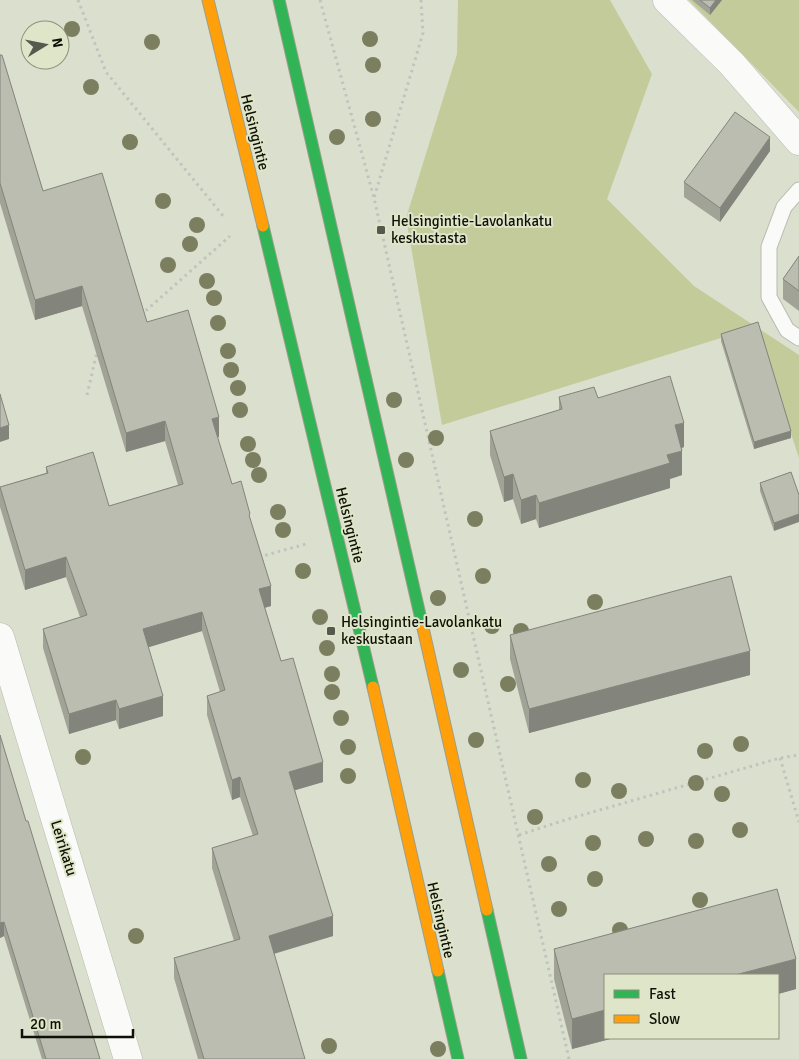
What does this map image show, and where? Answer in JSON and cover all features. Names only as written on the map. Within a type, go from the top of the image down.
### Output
[{"type":"main road","name":"Helsingintie","points":[[208,0],[357,617],[458,1059]]},
{"type":"main road","points":[[279,0],[521,1059]]},
{"type":"street","points":[[667,0],[732,64],[799,141]]},
{"type":"street","name":"Leirikatu","points":[[0,637],[128,1059]]},
{"type":"lane","points":[[799,190],[784,207],[769,247],[769,298],[787,330],[799,338]]},
{"type":"path","points":[[78,0],[106,72],[230,224]]},
{"type":"path","points":[[320,0],[374,198],[569,1059]]},
{"type":"path","points":[[374,198],[423,33],[421,0]]},
{"type":"path","points":[[140,317],[236,231]]},
{"type":"path","points":[[87,396],[96,356],[103,350]]},
{"type":"path","points":[[255,558],[312,543]]},
{"type":"path","points":[[518,835],[780,758],[799,755]]},
{"type":"path","points":[[780,758],[799,822]]},
{"type":"green space","points":[[458,0],[610,0],[652,74],[607,199],[694,286],[799,355],[799,458],[756,327],[442,425],[406,218],[457,54]]},
{"type":"green space","points":[[689,0],[799,0],[799,112]]},
{"type":"building","points":[[700,0],[716,0],[710,8]]},
{"type":"building","points":[[0,55],[2,55],[43,191],[102,173],[147,322],[188,310],[219,417],[212,419],[232,484],[241,481],[249,515],[271,586],[259,589],[281,661],[293,658],[323,762],[289,772],[333,916],[269,936],[305,1059],[204,1059],[174,958],[240,939],[212,848],[258,834],[240,777],[232,780],[207,696],[225,690],[202,612],[143,629],[163,696],[119,709],[116,700],[69,714],[43,629],[87,615],[66,557],[25,570],[0,487],[48,473],[46,467],[93,452],[109,506],[183,484],[165,421],[126,433],[82,286],[35,300],[0,183]]},
{"type":"building","points":[[735,112],[770,137],[720,208],[684,182]]},
{"type":"building","points":[[799,256],[799,291],[783,279]]},
{"type":"building","points":[[758,322],[791,431],[754,442],[721,334]]},
{"type":"building","points":[[670,376],[684,423],[675,425],[682,451],[667,455],[670,463],[539,503],[536,495],[521,500],[513,474],[504,477],[490,431],[562,409],[559,397],[594,387],[598,398]]},
{"type":"building","points":[[0,394],[9,425],[0,428]]},
{"type":"building","points":[[791,472],[799,495],[799,514],[774,523],[760,483]]},
{"type":"building","points":[[731,576],[750,651],[529,709],[510,635]]},
{"type":"building","points":[[0,735],[100,1059],[46,1059],[4,922],[0,923]]},
{"type":"building","points":[[777,889],[796,959],[739,974],[604,974],[604,1010],[572,1019],[554,949]]},
{"type":"traffic: fast","points":[[279,0],[423,628]]},
{"type":"traffic: fast","points":[[263,226],[373,687]]},
{"type":"traffic: fast","points":[[487,910],[521,1059]]},
{"type":"traffic: fast","points":[[438,971],[458,1059]]},
{"type":"traffic: slow","points":[[208,0],[263,226]]},
{"type":"traffic: slow","points":[[423,628],[487,910]]},
{"type":"traffic: slow","points":[[373,687],[438,971]]},
{"type":"place","name":"Helsingintie-Lavolankatu keskustasta","points":[[381,230]]},
{"type":"place","name":"Helsingintie-Lavolankatu keskustaan","points":[[331,631]]}]
